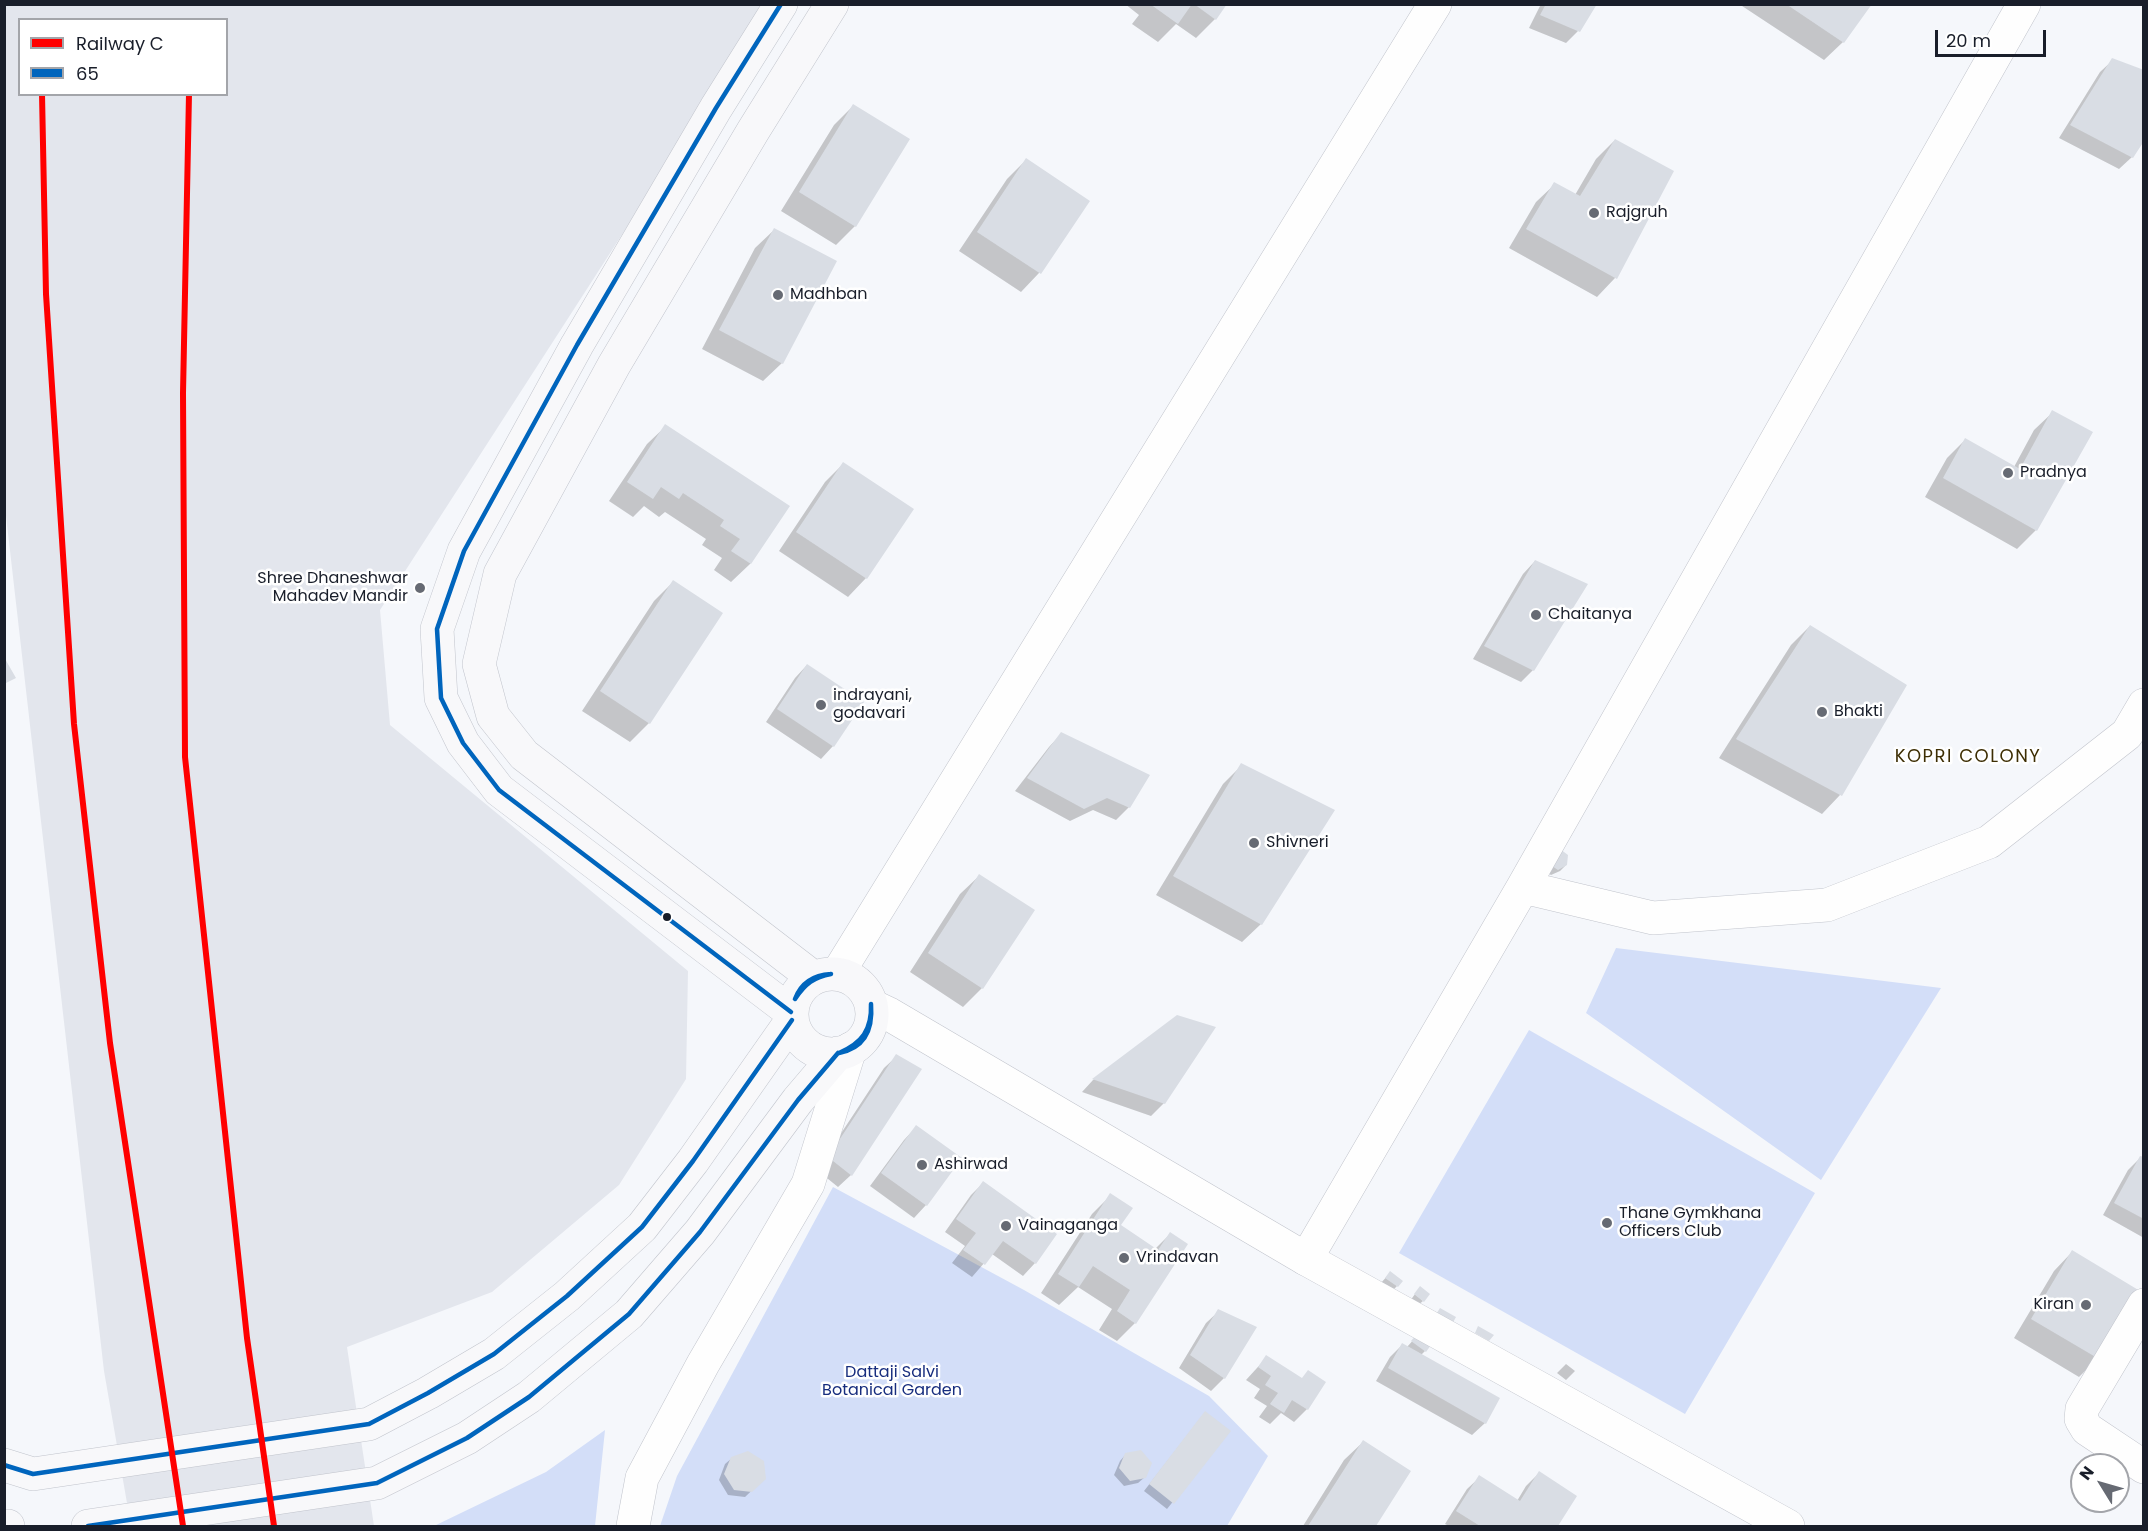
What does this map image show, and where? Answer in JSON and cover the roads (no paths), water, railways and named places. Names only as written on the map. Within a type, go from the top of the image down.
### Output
[{"type":"main road","points":[[19,1469],[369,1424],[494,1354],[567,1296],[642,1227],[720,1122],[792,1016],[797,992],[804,984],[826,975],[850,977],[868,994],[872,1006],[872,1019],[868,1031],[861,1042],[844,1051],[826,1054],[814,1050],[803,1042],[796,1032],[792,1016],[499,790],[463,743],[441,698],[437,630],[464,551],[577,345],[716,108],[781,4]]},
{"type":"main road","points":[[826,975],[524,755],[493,716],[479,664],[500,574],[614,365],[753,131],[832,4]]},
{"type":"main road","points":[[716,108],[753,131]]},
{"type":"main road","points":[[577,345],[614,365]]},
{"type":"main road","points":[[464,551],[500,574]]},
{"type":"main road","points":[[499,790],[524,755]]},
{"type":"main road","points":[[88,1527],[377,1483],[467,1438],[520,1403],[628,1314],[700,1232],[798,1100],[844,1051]]},
{"type":"street","points":[[826,975],[1435,4]]},
{"type":"street","points":[[1306,1259],[1523,888],[2024,4]]},
{"type":"street","points":[[1523,888],[1653,918],[1827,905],[1989,842],[2127,734],[2144,705]]},
{"type":"street","points":[[872,1006],[1306,1259],[1788,1527]]},
{"type":"street","points":[[633,1527],[642,1478],[703,1364],[808,1184],[844,1051]]},
{"type":"street","points":[[2144,1305],[2082,1408],[2081,1419],[2087,1429],[2144,1467]]},
{"type":"rail line","name":"C","points":[[42,96],[46,294],[74,724],[110,1043],[183,1526]]},
{"type":"rail line","name":"C","points":[[189,96],[183,393],[185,757],[247,1338],[274,1526]]},
{"type":"place","name":"Rajgruh","points":[[1594,213]]},
{"type":"place","name":"Madhban","points":[[778,295]]},
{"type":"place","name":"Pradnya","points":[[2008,473]]},
{"type":"place","name":"Shree Dhaneshwar Mahadev Mandir","points":[[420,588]]},
{"type":"place","name":"Chaitanya","points":[[1536,615]]},
{"type":"place","name":"indrayani, godavari","points":[[821,705]]},
{"type":"place","name":"Bhakti","points":[[1822,712]]},
{"type":"place","name":"Shivneri","points":[[1254,843]]},
{"type":"place","name":"Ashirwad","points":[[922,1165]]},
{"type":"place","name":"Thane Gymkhana Officers Club","points":[[1607,1223]]},
{"type":"place","name":"Vainaganga","points":[[1006,1226]]},
{"type":"place","name":"Vrindavan","points":[[1124,1258]]},
{"type":"place","name":"Kiran","points":[[2086,1305]]},
{"type":"district","name":"KOPRI COLONY","points":[[1968,757]]},
{"type":"park label","name":"Dattaji Salvi Botanical Garden","points":[[892,1382]]}]
